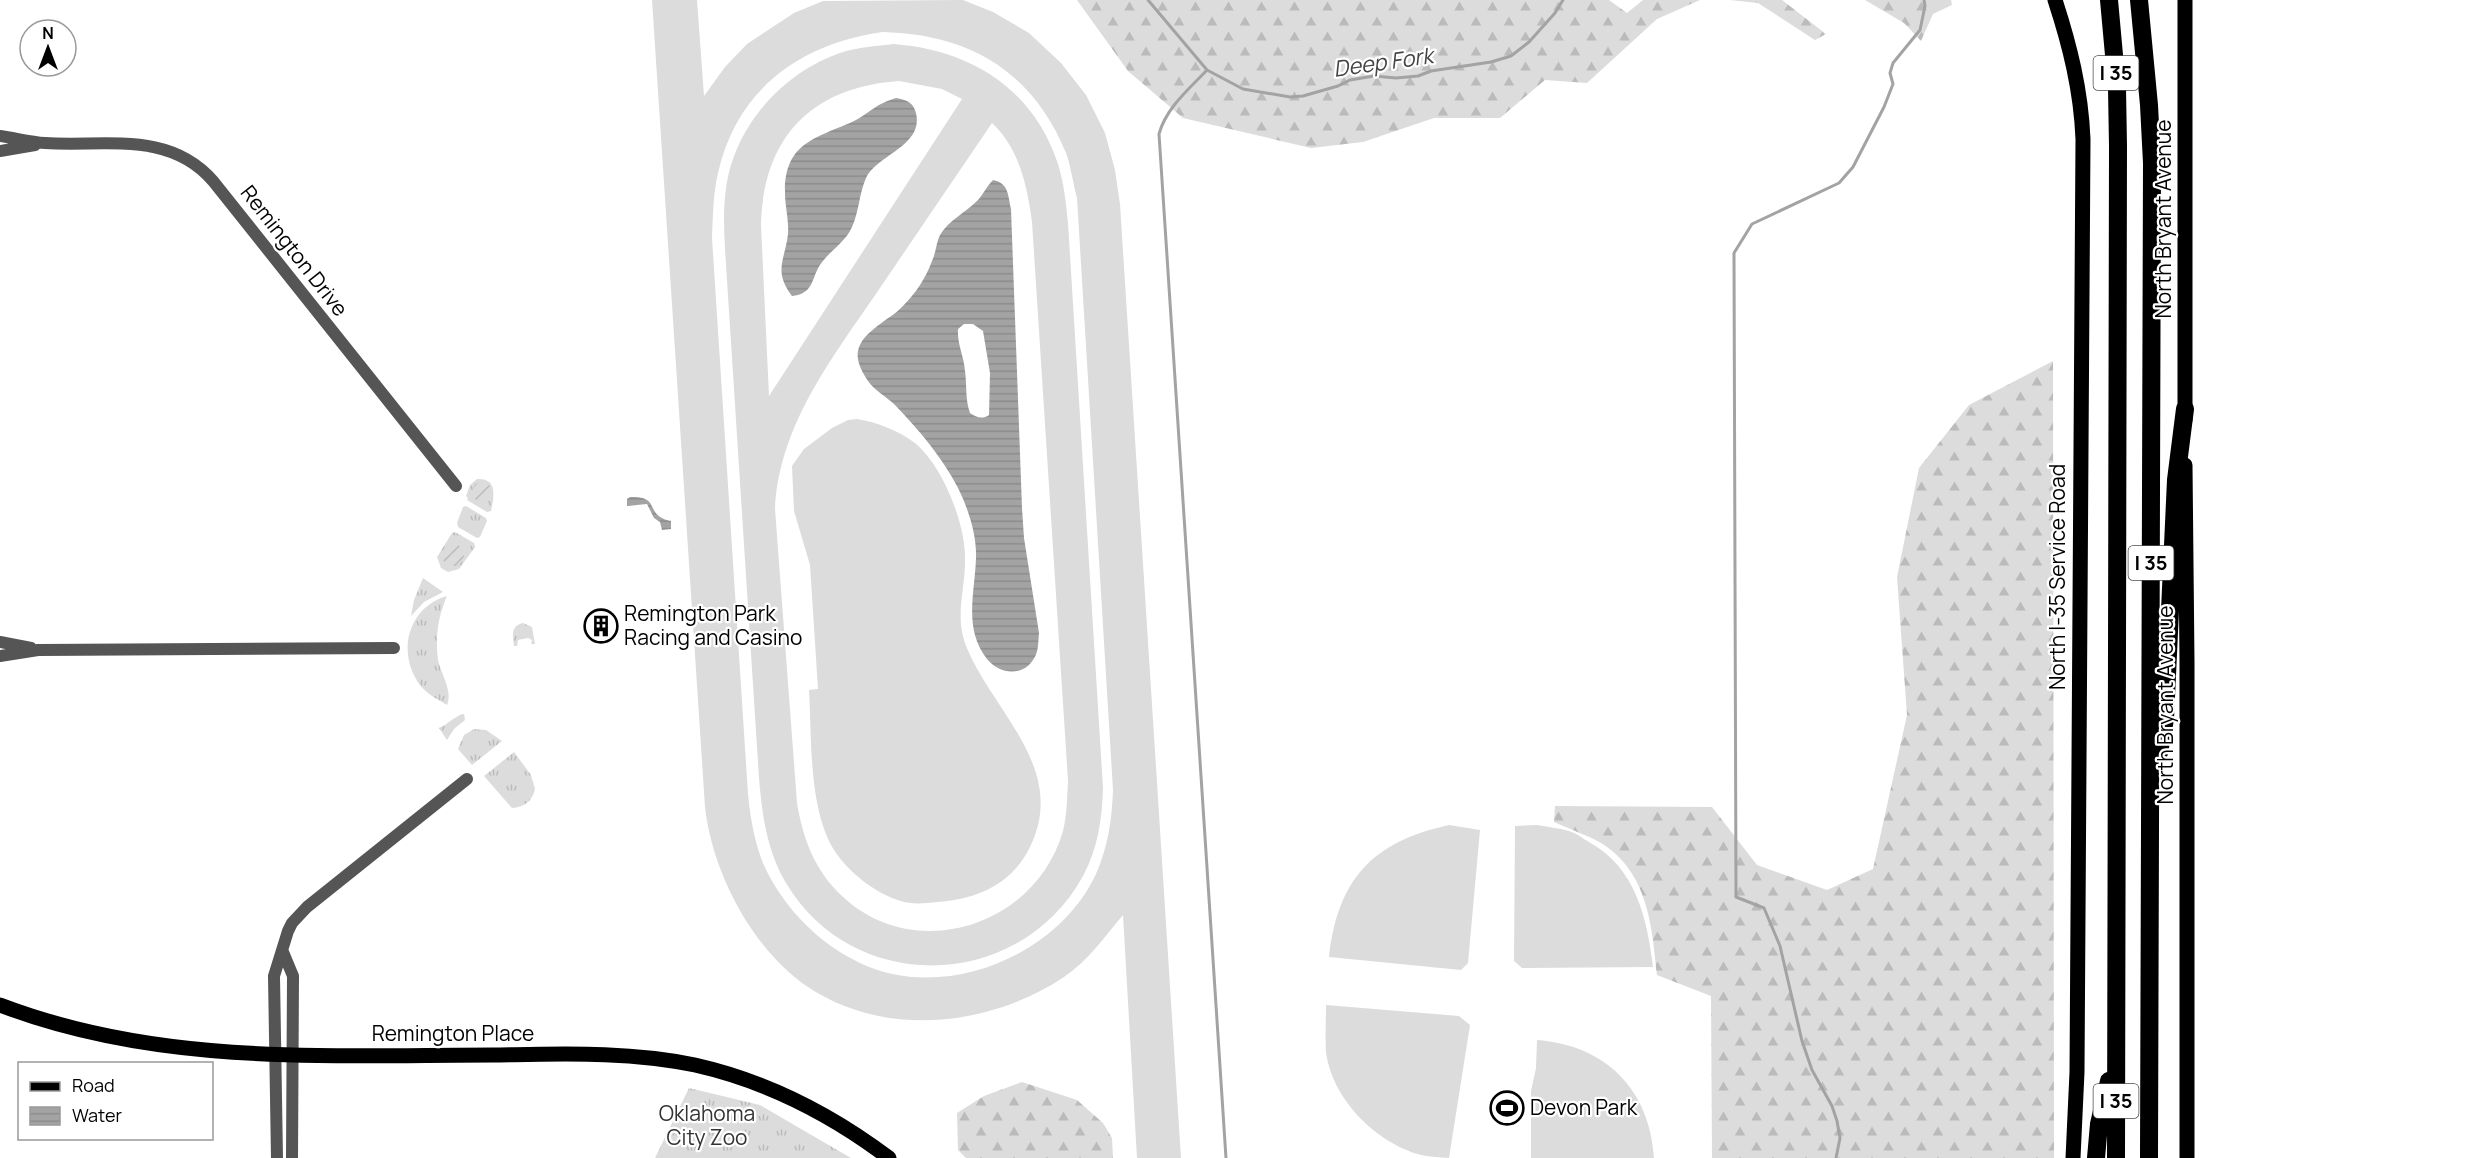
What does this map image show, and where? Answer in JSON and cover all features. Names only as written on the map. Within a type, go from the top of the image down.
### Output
[{"type":"highway","name":"I 35","points":[[2109,0],[2117,88],[2118,146],[2116,1158]]},
{"type":"highway","name":"I 35","points":[[2139,0],[2152,163],[2149,1158]]},
{"type":"highway","points":[[2150,806],[2165,719],[2174,501],[2185,409]]},
{"type":"highway","points":[[2096,1158],[2099,1124],[2117,1044]]},
{"type":"main road","name":"North I-35 Service Road","points":[[2055,0],[2075,70],[2083,139],[2077,1072],[2073,1158]]},
{"type":"main road","name":"North Bryant Avenue","points":[[2185,0],[2187,1158]]},
{"type":"main road","name":"Remington Place","points":[[0,1005],[58,1025],[124,1041],[187,1050],[293,1056],[593,1054],[673,1061],[723,1073],[789,1097],[851,1131],[889,1158]]},
{"type":"street","name":"Remington Drive","points":[[0,136],[45,143],[148,145],[175,152],[203,170],[333,333],[352,353],[456,486]]},
{"type":"street","name":"Remington Drive","points":[[0,151],[45,143]]},
{"type":"street","points":[[0,642],[38,650]]},
{"type":"street","points":[[0,657],[38,650],[394,648]]},
{"type":"street","points":[[277,1158],[274,976],[288,931],[299,914],[467,779]]},
{"type":"street","points":[[283,951],[293,976],[292,1158]]},
{"type":"green space","points":[[652,0],[697,0],[704,96],[725,67],[747,44],[794,13],[823,1],[963,0],[993,12],[1029,33],[1061,63],[1086,95],[1105,133],[1115,170],[1120,204],[1181,1158],[1137,1158],[1123,915],[1096,948],[1073,971],[1034,994],[1002,1007],[969,1016],[935,1020],[901,1019],[868,1014],[835,1002],[805,985],[785,969],[751,929],[725,881],[709,831],[705,807]],"holes":[[[882,32],[913,34],[969,49],[994,62],[1016,79],[1035,99],[1052,124],[1069,164],[1077,198],[1113,790],[1109,833],[1096,874],[1078,903],[1055,928],[1027,949],[995,964],[962,974],[927,978],[893,974],[860,963],[824,941],[784,900],[762,862],[757,845],[748,794],[712,238],[716,181],[727,143],[740,117],[757,95],[776,76],[799,60],[824,47]]]},
{"type":"green space","points":[[1077,0],[1609,0],[1627,13],[1643,0],[1700,0],[1657,19],[1587,83],[1545,80],[1500,118],[1434,118],[1363,142],[1311,148],[1183,118],[1128,71]]},
{"type":"green space","points":[[1730,0],[1782,0],[1826,34],[1815,40],[1758,3]]},
{"type":"green space","points":[[1865,0],[1951,0],[1952,5],[1933,14],[1921,41],[1904,23]]},
{"type":"green space","points":[[894,44],[948,55],[973,65],[995,78],[1015,94],[1033,114],[1047,137],[1058,164],[1068,223],[1103,788],[1100,822],[1092,855],[1083,876],[1055,914],[1020,942],[979,959],[936,965],[893,961],[852,946],[816,920],[786,883],[770,845],[759,778],[725,249],[724,204],[731,166],[739,144],[765,104],[782,87],[821,61],[849,50]],"holes":[[[899,81],[942,89],[962,99],[769,396],[761,225],[764,194],[771,166],[783,142],[798,122],[818,106],[841,94],[868,85]],[[992,123],[1009,144],[1020,168],[1032,222],[1068,781],[1066,813],[1063,831],[1049,864],[1027,891],[1000,912],[970,925],[937,931],[904,928],[871,917],[842,896],[824,876],[807,842],[797,803],[775,509],[779,477],[787,447],[813,389]]]},
{"type":"green space","points":[[2053,361],[2054,1158],[1712,1158],[1711,996],[1657,975],[1653,938],[1645,902],[1629,869],[1617,855],[1601,843],[1554,822],[1555,806],[1712,807],[1757,865],[1827,890],[1873,869],[1907,715],[1897,577],[1919,468],[1969,405]]},
{"type":"green space","points":[[857,419],[888,428],[915,443],[925,453],[943,480],[956,511],[964,543],[965,568],[961,624],[966,646],[977,669],[1020,737],[1039,784],[1041,809],[1035,835],[1028,851],[1009,875],[997,884],[969,897],[910,903],[892,898],[873,888],[855,874],[834,850],[826,833],[815,793],[809,690],[818,689],[810,565],[794,511],[792,466],[804,449],[832,428],[848,420]]},
{"type":"green space","points":[[477,479],[488,481],[493,489],[491,511],[487,512],[467,500],[470,485]]},
{"type":"green space","points":[[482,482],[489,485],[492,492],[489,499],[482,502],[475,499],[472,492],[475,485]]},
{"type":"green space","points":[[466,506],[486,518],[487,521],[480,537],[477,538],[458,527],[457,523],[463,507]]},
{"type":"green space","points":[[455,532],[474,543],[475,547],[459,569],[448,572],[441,568],[437,557],[452,533]]},
{"type":"green space","points":[[449,544],[457,544],[464,551],[464,559],[457,566],[449,566],[442,559],[442,551]]},
{"type":"green space","points":[[423,578],[443,592],[424,602],[411,616],[414,600]]},
{"type":"green space","points":[[447,596],[439,619],[437,644],[438,660],[449,694],[447,705],[429,694],[420,685],[409,659],[408,646],[415,621],[423,610]]},
{"type":"green space","points":[[523,623],[532,627],[535,644],[531,644],[532,640],[528,638],[518,640],[517,646],[514,646],[514,629]]},
{"type":"green space","points":[[464,714],[465,720],[454,729],[447,740],[439,728]]},
{"type":"green space","points":[[474,729],[486,730],[502,741],[472,765],[458,749],[464,735]]},
{"type":"green space","points":[[514,752],[531,775],[535,789],[527,803],[512,808],[484,776]]},
{"type":"green space","points":[[1449,825],[1480,830],[1468,963],[1461,970],[1329,957],[1341,906],[1351,885],[1364,868],[1399,842],[1422,832]]},
{"type":"green space","points":[[1537,825],[1574,833],[1605,853],[1618,866],[1628,880],[1643,913],[1653,967],[1522,968],[1514,961],[1515,826]]},
{"type":"green space","points":[[1326,1005],[1459,1016],[1470,1025],[1449,1158],[1421,1155],[1404,1149],[1373,1130],[1359,1117],[1337,1086],[1330,1069],[1326,1052]]},
{"type":"green space","points":[[1537,1040],[1583,1051],[1603,1061],[1620,1075],[1644,1111],[1651,1133],[1654,1158],[1531,1158],[1531,1091],[1536,1068]]},
{"type":"green space","points":[[1022,1082],[1077,1100],[1103,1123],[1112,1138],[1113,1158],[966,1158],[958,1150],[957,1113],[984,1096]]},
{"type":"green space","name":"Oklahoma City Zoo","points":[[689,1088],[760,1105],[851,1158],[655,1158]]},
{"type":"water","points":[[896,98],[909,102],[915,109],[917,124],[913,134],[871,170],[866,178],[849,233],[820,265],[808,289],[792,296],[786,287],[782,272],[788,234],[785,193],[786,176],[790,163],[796,153],[815,138],[852,122],[883,103]]},
{"type":"water","points":[[993,180],[1005,187],[1011,209],[1022,508],[1024,538],[1039,633],[1033,660],[1023,669],[1010,672],[998,668],[987,659],[975,635],[972,610],[975,540],[958,488],[945,465],[921,434],[895,405],[868,381],[858,359],[858,351],[865,338],[903,306],[920,285],[930,267],[939,238],[944,230],[977,201]],"holes":[[[964,324],[973,324],[983,331],[990,373],[989,415],[981,418],[970,413],[968,408],[958,334],[958,329]]]},
{"type":"water","points":[[639,497],[648,501],[657,515],[671,521],[671,529],[662,530],[660,522],[654,518],[647,504],[627,506],[627,499]]},
{"type":"waterway","name":"Deep Fork","points":[[1148,0],[1207,70],[1243,89],[1290,97],[1303,96],[1338,86],[1350,80],[1374,76],[1396,78],[1418,76],[1431,71],[1491,62],[1511,56],[1529,42],[1555,13],[1563,0]]},
{"type":"waterway","points":[[1836,1158],[1840,1138],[1837,1121],[1832,1106],[1812,1070],[1802,1041],[1780,946],[1764,908],[1736,897],[1734,253],[1752,224],[1839,183],[1853,167],[1884,107],[1893,84],[1890,73],[1893,63],[1920,30],[1924,0]]},
{"type":"waterway","points":[[1207,70],[1173,107],[1159,134],[1226,1158]]},
{"type":"place","name":"Remington Park Racing and Casino","points":[[601,626]]},
{"type":"place","name":"Devon Park","points":[[1507,1108]]}]
